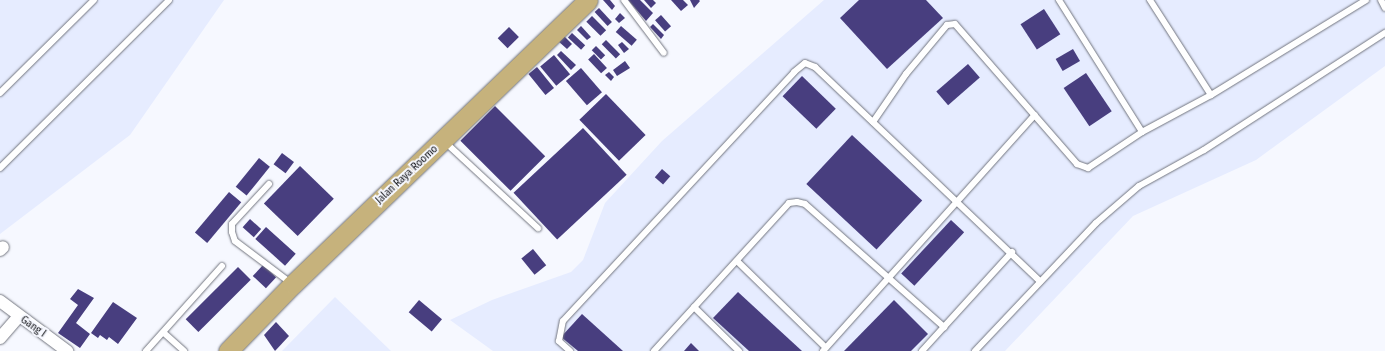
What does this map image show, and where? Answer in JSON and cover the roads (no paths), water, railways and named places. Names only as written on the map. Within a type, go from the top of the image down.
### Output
[{"type":"highway","name":"Jalan Raya Roomo","points":[[228,351],[293,284],[588,0]]},
{"type":"street","name":"Gang I","points":[[0,301],[18,317],[67,351]]},
{"type":"street","points":[[0,338],[18,317]]},
{"type":"lane","points":[[0,93],[94,0]]},
{"type":"lane","points":[[0,168],[170,0]]},
{"type":"lane","points":[[624,0],[664,53]]},
{"type":"lane","points":[[1059,0],[1142,132]]},
{"type":"lane","points":[[1150,0],[1211,95]]},
{"type":"lane","points":[[873,122],[906,74],[950,24],[957,26],[1035,115],[1083,167],[1088,168],[1142,132],[1211,95],[1366,0]]},
{"type":"lane","points":[[1380,0],[1385,8]]},
{"type":"lane","points":[[975,351],[1096,223],[1139,186],[1204,150],[1385,33]]},
{"type":"lane","points":[[570,351],[559,341],[563,321],[794,72],[805,63],[815,67],[1012,252],[1040,281]]},
{"type":"lane","points":[[736,261],[824,350],[956,201],[1035,115]]},
{"type":"lane","points":[[444,140],[538,228]]},
{"type":"lane","points":[[270,184],[232,224],[232,232],[235,241],[293,284]]},
{"type":"lane","points":[[654,351],[789,203],[797,202],[805,204],[944,326]]},
{"type":"lane","points":[[922,351],[1012,252]]},
{"type":"lane","points":[[146,351],[164,333],[222,266]]},
{"type":"lane","points":[[694,307],[739,351]]},
{"type":"lane","points":[[164,333],[184,351]]}]
